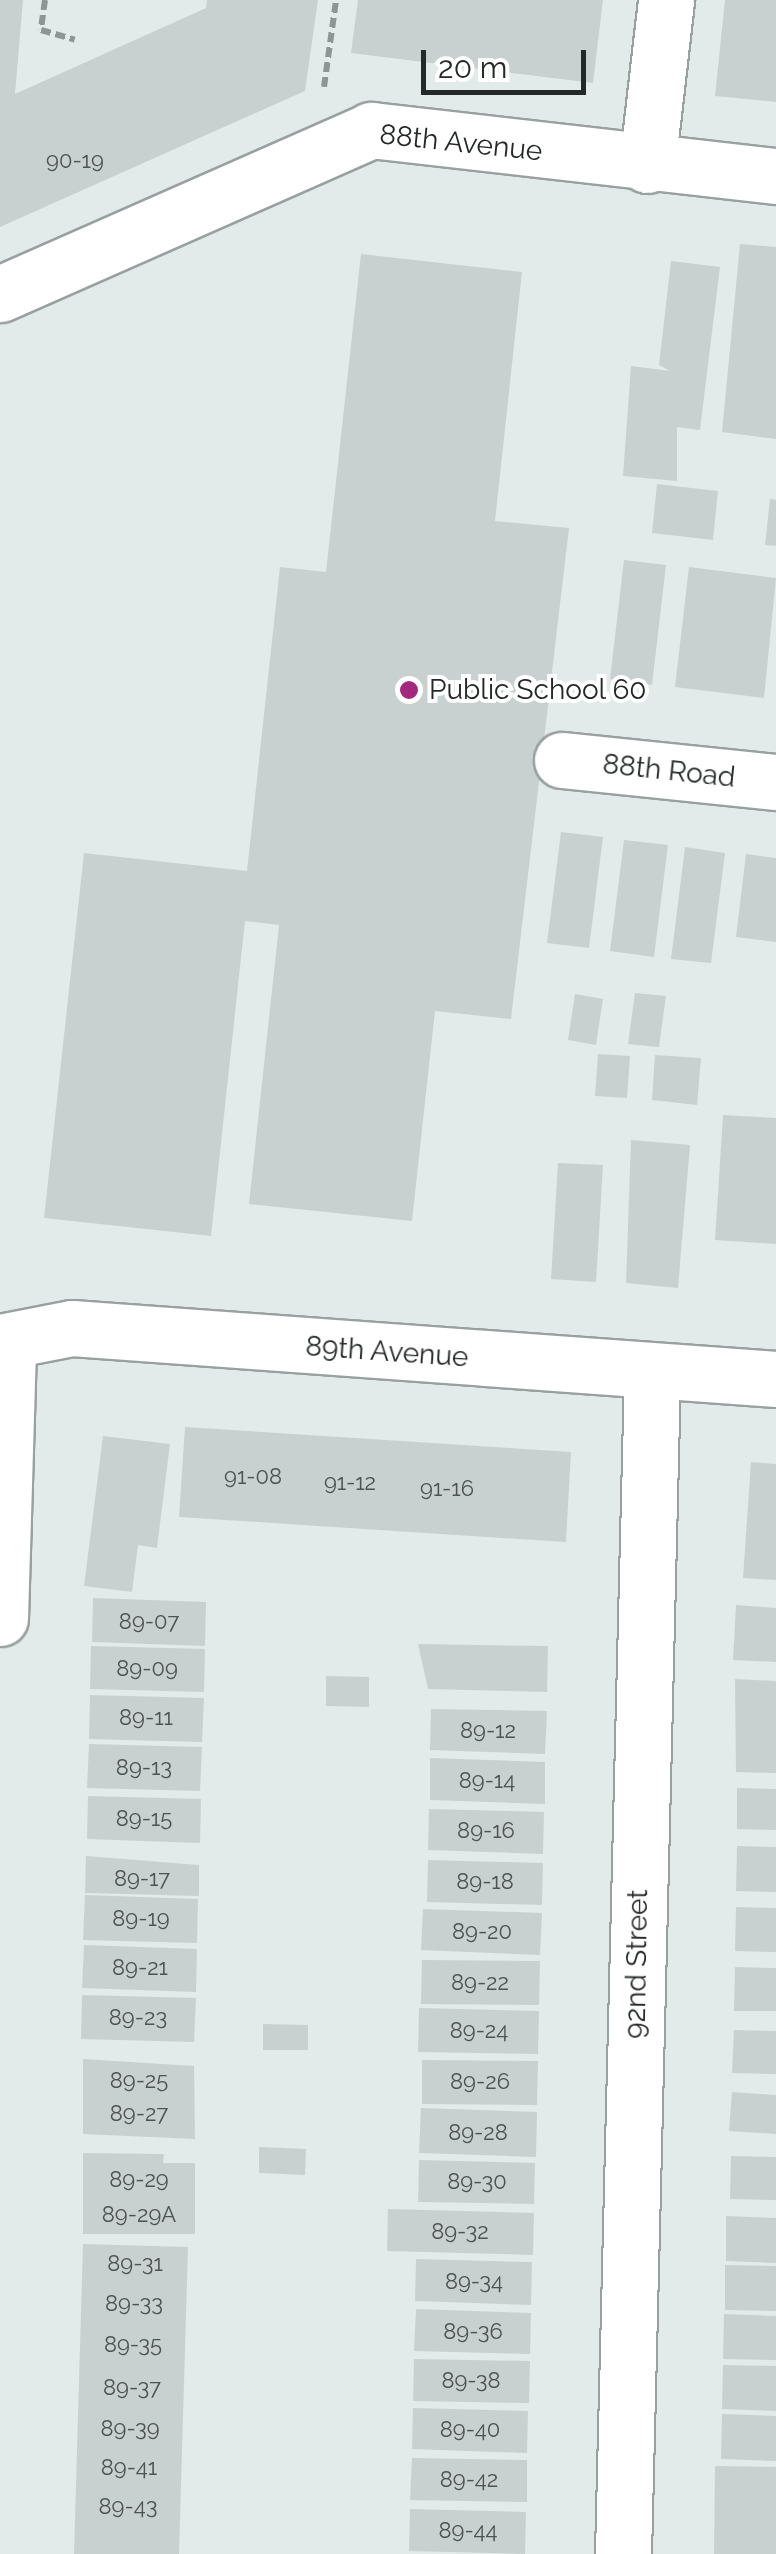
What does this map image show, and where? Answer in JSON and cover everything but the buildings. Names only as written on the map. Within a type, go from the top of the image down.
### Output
[{"type":"street","points":[[648,165],[666,0]]},
{"type":"street","name":"88th Avenue","points":[[0,294],[371,130],[648,165],[776,176]]},
{"type":"street","name":"88th Road","points":[[562,760],[776,782]]},
{"type":"street","name":"89th Avenue","points":[[4,1342],[72,1328],[652,1373],[776,1378]]},
{"type":"street","points":[[0,1618],[4,1342]]},
{"type":"street","name":"92nd Street","points":[[623,2554],[652,1373]]},
{"type":"path","points":[[45,0],[41,30],[75,40]]},
{"type":"path","points":[[324,88],[336,0]]},
{"type":"place","name":"Public School 60","points":[[409,690]]}]
